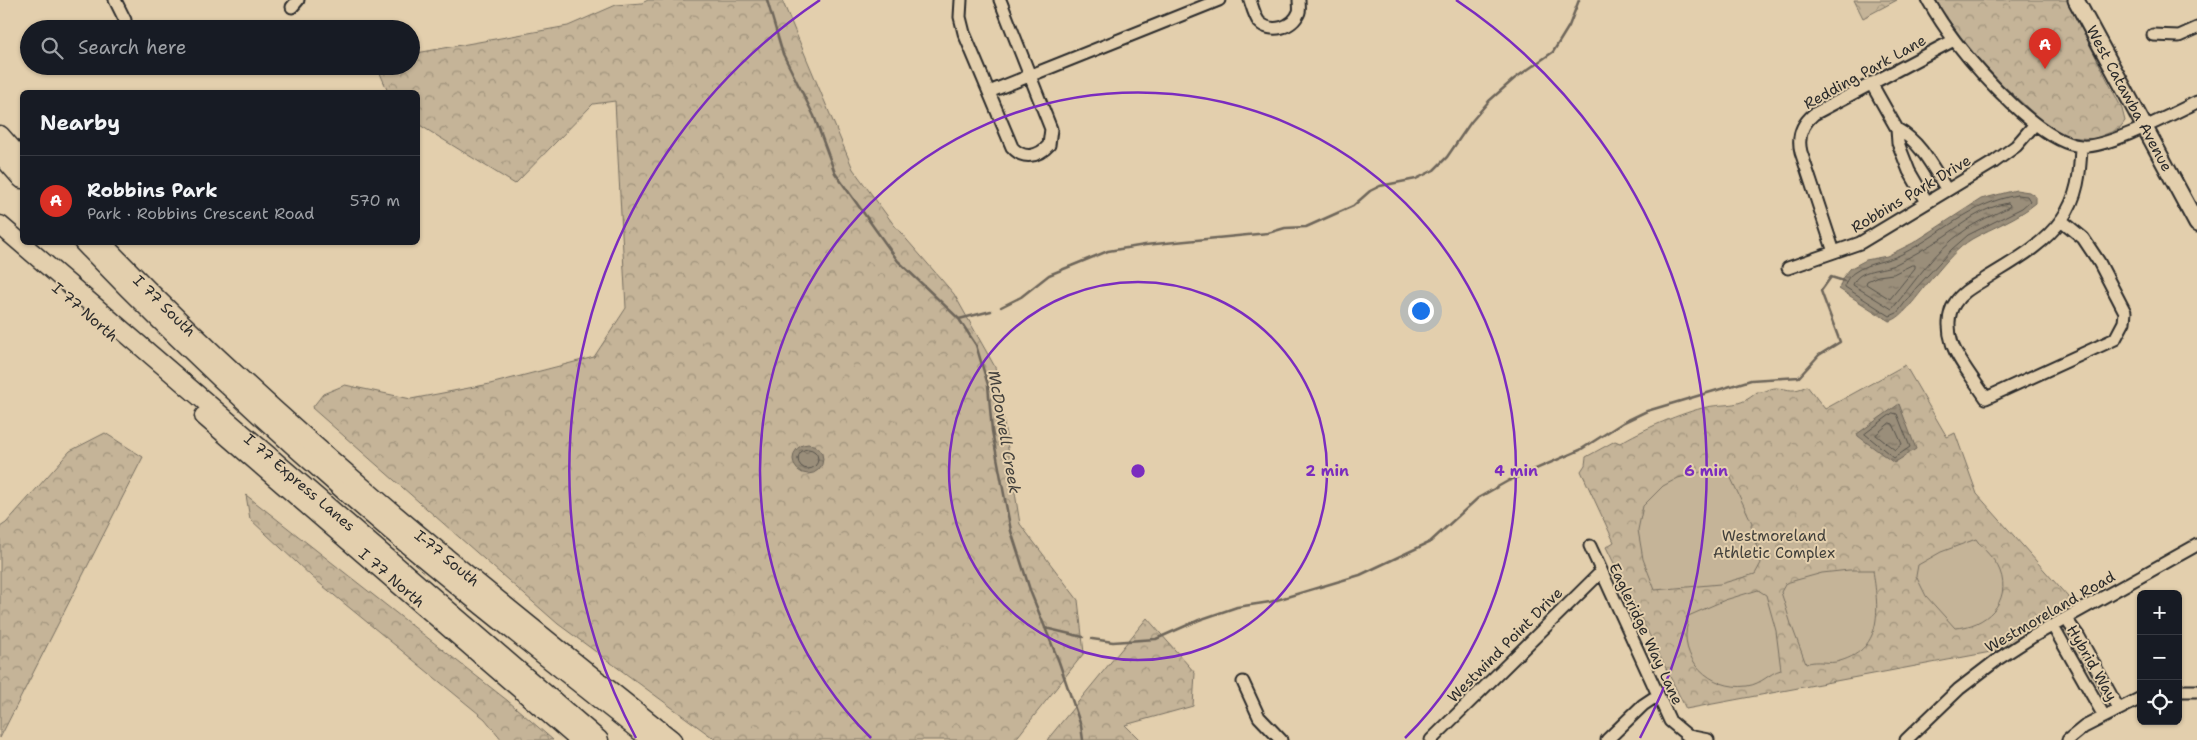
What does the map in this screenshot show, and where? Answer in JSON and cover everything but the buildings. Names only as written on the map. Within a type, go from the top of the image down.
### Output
[{"type":"highway","points":[[0,135],[20,158]]},
{"type":"highway","points":[[0,154],[20,177]]},
{"type":"highway","name":"I 77 Express Lanes","points":[[0,225],[20,242]]},
{"type":"highway","name":"I 77 North","points":[[0,238],[579,740]]},
{"type":"highway","name":"I 77 Express Lanes","points":[[23,245],[599,740]]},
{"type":"highway","name":"I 77 Express Lanes","points":[[86,245],[191,351],[305,456],[436,568],[651,740]]},
{"type":"highway","name":"I 77 South","points":[[104,245],[228,368]]},
{"type":"highway","points":[[228,368],[305,456]]},
{"type":"highway","name":"I-77 South","points":[[228,368],[400,522],[672,740]]},
{"type":"main road","name":"West Catawba Avenue","points":[[2076,0],[2197,224]]},
{"type":"street","points":[[115,0],[125,20]]},
{"type":"street","points":[[961,0],[960,17],[964,33],[1012,147],[1023,155],[1038,154],[1049,145],[1051,129],[1000,0]]},
{"type":"street","points":[[989,92],[1219,0]]},
{"type":"street","points":[[1250,0],[1258,21],[1268,27],[1281,28],[1292,22],[1299,12],[1299,0]]},
{"type":"street","points":[[1928,0],[1954,40],[1991,84],[2035,124],[2064,142],[2081,147],[2104,144],[2197,102]]},
{"type":"street","points":[[2153,36],[2178,36],[2197,28]]},
{"type":"street","name":"Redding Park Lane","points":[[1834,252],[1801,152],[1800,133],[1808,119],[1814,114],[1954,40]]},
{"type":"street","points":[[1871,83],[1897,129],[1898,144],[1909,170],[1928,202]]},
{"type":"street","name":"Robbins Park Drive","points":[[1788,268],[1860,243],[1994,162],[2016,146],[2035,124]]},
{"type":"street","points":[[1897,129],[1909,136],[1922,151],[1947,190]]},
{"type":"street","points":[[2061,220],[2083,238],[2099,262],[2125,312],[2124,322],[2115,338],[1986,398],[1952,345],[1949,329],[1950,315],[1954,303],[1965,292],[2039,244],[2061,220],[2071,204],[2080,178],[2081,147]]},
{"type":"street","name":"Westmoreland Road","points":[[1906,740],[1953,695],[1985,668],[2053,626],[2197,545]]},
{"type":"street","name":"Eagleridge Way Lane","points":[[1590,546],[1670,721],[1688,736],[1708,740]]},
{"type":"street","name":"Westwind Point Drive","points":[[1431,740],[1601,572]]},
{"type":"street","name":"Hybrid Way","points":[[2066,619],[2079,637],[2118,708]]},
{"type":"street","name":"Hybrid Way","points":[[2053,626],[2104,716]]},
{"type":"street","points":[[1243,682],[1259,717],[1281,740]]},
{"type":"street","points":[[2182,691],[2197,691]]},
{"type":"street","points":[[1608,740],[1643,705],[1658,695]]},
{"type":"street","points":[[2068,740],[2084,727],[2137,700]]},
{"type":"green space","points":[[648,0],[782,0],[853,169],[894,225],[954,294],[995,367],[1020,524],[1078,600],[1084,653],[1015,740],[716,740],[558,624],[312,408],[323,394],[345,385],[411,399],[490,384],[594,357],[626,308],[615,101],[593,104],[515,184],[420,125],[420,90],[387,90],[381,75],[420,75],[420,52],[568,26],[616,5],[642,3]]},
{"type":"green space","points":[[1854,0],[1897,0],[1863,18]]},
{"type":"green space","points":[[1934,0],[2067,0],[2122,109],[2125,121],[2119,129],[2093,139],[2068,137],[2042,121],[2003,85],[1972,52]]},
{"type":"green space","name":"Westmoreland Athletic Complex","points":[[1905,365],[1947,437],[1955,433],[1977,494],[2075,605],[1996,651],[1686,709],[1606,547],[1614,542],[1581,471],[1585,465],[1586,457],[1615,441],[1620,443],[1674,417],[1697,409],[1739,403],[1757,392],[1774,388],[1795,390],[1807,386],[1825,409]]},
{"type":"green space","points":[[105,433],[143,457],[0,738],[0,527],[6,523],[70,451]]},
{"type":"green space","points":[[1717,471],[1729,474],[1752,523],[1761,563],[1755,574],[1720,584],[1655,590],[1643,559],[1638,530],[1643,506],[1663,486],[1678,478],[1701,472]]},
{"type":"green space","points":[[246,495],[508,701],[553,740],[502,740],[485,719],[312,577],[250,519]]},
{"type":"green space","points":[[1976,539],[1998,566],[2003,582],[2002,593],[1999,602],[1986,618],[1966,627],[1955,628],[1926,596],[1916,576],[1918,565],[1941,552]]},
{"type":"green space","points":[[1873,570],[1877,611],[1872,636],[1855,655],[1836,662],[1806,664],[1781,592],[1786,583],[1822,573]]},
{"type":"green space","points":[[1758,590],[1766,595],[1776,631],[1781,670],[1752,685],[1734,686],[1721,683],[1700,669],[1692,659],[1686,635],[1688,622],[1686,617],[1725,600]]},
{"type":"green space","points":[[1147,618],[1195,673],[1193,706],[1125,725],[1140,740],[1047,740]]},
{"type":"water","points":[[2016,190],[2029,192],[2036,197],[2036,203],[2021,214],[1972,239],[1961,247],[1895,319],[1889,321],[1839,289],[1843,277],[1851,268],[1866,260],[1887,256],[1913,243],[1981,199]]},
{"type":"water","points":[[1899,404],[1916,449],[1894,463],[1857,434]]},
{"type":"water","points":[[808,444],[819,448],[823,459],[819,470],[808,474],[797,470],[793,459],[797,448]]},
{"type":"waterway","name":"McDowell Creek","points":[[767,0],[783,54],[814,116],[835,173],[898,261],[959,319],[976,345],[988,385],[992,431],[1011,531],[1031,593],[1059,662],[1081,726],[1083,740]]},
{"type":"waterway","points":[[1001,307],[1021,297],[1049,275],[1108,251],[1145,245],[1268,233],[1285,228],[1306,227],[1353,206],[1370,191],[1380,186],[1416,179],[1434,170],[1447,157],[1471,122],[1489,101],[1514,79],[1553,52],[1569,26],[1579,0]]},
{"type":"waterway","points":[[1092,639],[1113,642],[1156,639],[1199,620],[1237,607],[1270,602],[1360,575],[1430,542],[1478,498],[1508,481],[1580,450],[1624,422],[1647,411],[1751,380],[1799,377],[1819,355],[1840,342],[1821,291],[1831,277],[1844,281]]},
{"type":"waterway","points":[[959,319],[991,311]]},
{"type":"waterway","points":[[1045,628],[1083,637]]},
{"type":"place","name":"Robbins Park","points":[[2045,69]]}]
